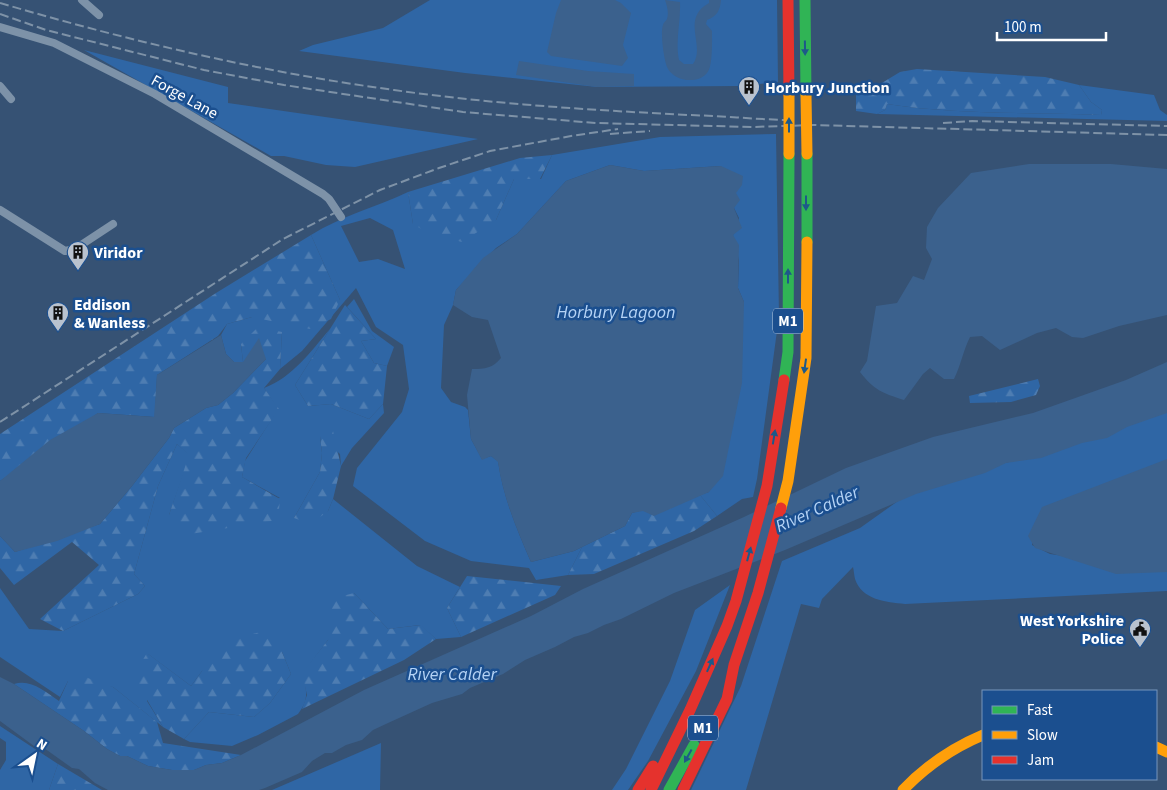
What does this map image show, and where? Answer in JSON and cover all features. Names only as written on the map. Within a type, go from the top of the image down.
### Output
[{"type":"main road","name":"M1","points":[[651,790],[690,710],[727,626],[736,601],[767,486],[788,352],[788,0]]},
{"type":"main road","name":"M1","points":[[669,790],[699,737],[734,665],[758,594],[788,481],[806,358],[805,0]]},
{"type":"main road","points":[[683,790],[726,699],[734,665]]},
{"type":"main road","points":[[638,790],[690,710]]},
{"type":"main road","points":[[903,790],[929,765],[944,754],[962,743],[982,735]]},
{"type":"street","points":[[82,0],[99,15]]},
{"type":"street","name":"Forge Lane","points":[[0,27],[54,43],[155,94],[323,194],[329,199],[341,217]]},
{"type":"street","points":[[0,86],[11,99]]},
{"type":"street","points":[[0,210],[65,251],[75,249],[113,224]]},
{"type":"green space","points":[[430,0],[777,0],[778,82],[740,86],[597,87],[465,73],[299,51],[313,45],[383,28]]},
{"type":"green space","points":[[84,50],[228,87],[228,103],[478,139],[355,167],[326,165],[284,156],[271,156]]},
{"type":"green space","points":[[917,69],[1045,77],[1079,85],[1091,102],[1102,110],[1101,115],[967,112],[887,104],[885,110],[877,114],[856,111],[856,94],[872,89],[900,72]]},
{"type":"green space","points":[[1079,85],[1154,95],[1160,110],[1167,115],[1167,121],[877,114],[885,110],[887,104],[967,112],[1101,115],[1102,110],[1091,102]]},
{"type":"green space","points":[[776,134],[779,316],[757,479],[753,497],[742,499],[717,516],[700,495],[709,492],[744,302],[738,288],[739,260],[733,235],[739,218],[734,208],[736,193],[721,166],[644,171],[610,165],[566,181],[517,234],[496,248],[456,290],[453,305],[444,325],[441,388],[451,402],[468,410],[471,439],[482,459],[491,456],[498,461],[507,500],[531,562],[574,551],[582,547],[568,575],[536,580],[529,568],[471,561],[425,541],[353,486],[357,468],[402,412],[409,389],[403,345],[376,327],[356,288],[302,351],[280,369],[282,332],[241,344],[243,362],[234,362],[226,354],[221,335],[227,324],[252,317],[340,300],[311,235],[334,222],[408,192],[413,224],[496,220],[514,179],[541,179],[552,155],[660,137]],"holes":[[[370,218],[393,230],[405,269],[378,259],[359,262],[341,226]]]},
{"type":"green space","points":[[552,155],[540,179],[514,179],[496,220],[462,242],[428,233],[413,224],[408,192],[520,158]]},
{"type":"green space","points":[[311,235],[340,300],[331,319],[310,329],[252,317],[227,324],[218,336],[157,375],[155,417],[98,413],[0,481],[0,434],[216,293]]},
{"type":"green space","points":[[354,299],[372,331],[394,347],[387,366],[374,363],[361,341],[376,339],[347,307]]},
{"type":"green space","points":[[345,305],[376,339],[361,341],[374,363],[387,366],[383,404],[369,419],[331,404],[308,406],[295,385]]},
{"type":"green space","points":[[258,327],[282,332],[280,369],[264,388],[279,409],[246,458],[242,477],[280,499],[278,520],[184,535],[169,515],[189,455],[177,444],[158,486],[134,574],[145,586],[138,594],[63,631],[40,619],[99,565],[72,542],[14,585],[0,568],[0,536],[15,552],[100,524],[169,438],[174,428],[206,408],[218,405],[233,393],[266,359],[243,362],[241,344]]},
{"type":"green space","points":[[330,329],[295,385],[308,406],[331,404],[369,419],[383,404],[384,413],[352,448],[341,466],[340,454],[320,436],[322,453],[320,472],[294,518],[328,511],[333,499],[417,566],[460,587],[447,608],[461,637],[436,639],[420,625],[388,629],[354,593],[328,640],[303,673],[306,699],[302,709],[298,714],[232,746],[190,742],[184,739],[209,712],[254,717],[270,703],[291,674],[282,652],[202,671],[191,686],[148,654],[147,701],[163,727],[113,687],[68,681],[60,697],[0,657],[0,588],[29,629],[63,631],[138,594],[145,586],[134,574],[158,486],[177,444],[190,455],[169,515],[280,498],[242,477],[245,461],[278,409],[264,388],[292,371]]},
{"type":"green space","points":[[1038,379],[1040,386],[1036,395],[1011,402],[970,403],[969,396]]},
{"type":"green space","points":[[1167,412],[1167,460],[1033,538],[1032,545],[1050,554],[1167,571],[1167,591],[905,604],[883,601],[869,596],[858,586],[853,567],[822,599],[819,608],[801,604],[746,790],[691,790],[741,686],[782,561],[860,528],[905,496],[1005,463],[1061,449]]},
{"type":"green space","points":[[333,431],[341,466],[328,511],[311,524],[294,518],[320,472],[322,453],[320,436]]},
{"type":"green space","points":[[700,495],[717,516],[694,531],[594,574],[568,575],[582,547],[625,526],[632,513],[643,510],[654,515]]},
{"type":"green space","points":[[467,576],[561,586],[555,595],[461,637],[447,608]]},
{"type":"green space","points":[[730,585],[696,671],[648,761],[628,790],[612,790],[626,769],[670,681],[695,610]]},
{"type":"green space","points":[[354,593],[388,629],[421,625],[436,639],[404,660],[302,709],[307,695],[302,673],[328,640],[331,599]]},
{"type":"green space","points":[[266,630],[282,652],[291,674],[270,703],[254,717],[209,712],[184,739],[163,727],[133,676],[147,653],[191,686],[202,671],[237,639]]},
{"type":"green space","points":[[85,677],[113,687],[157,722],[163,743],[241,755],[222,763],[206,765],[194,770],[172,770],[148,766],[107,749],[84,731],[14,684],[26,683],[32,685],[59,701],[68,681]]},
{"type":"green space","points":[[0,726],[58,764],[49,790],[0,790],[0,770],[6,760],[6,742],[0,738]]},
{"type":"green space","points":[[381,743],[380,790],[272,790]]},
{"type":"green space","points":[[58,764],[102,790],[49,790]]},
{"type":"water","points":[[561,0],[615,0],[631,13],[623,45],[628,58],[622,66],[551,56],[547,52]]},
{"type":"water","points":[[665,0],[680,2],[679,60],[684,64],[693,64],[697,49],[696,17],[701,9],[709,3],[709,0],[721,0],[717,13],[707,20],[706,24],[712,31],[712,53],[709,70],[703,77],[686,80],[674,76],[667,67],[662,34],[663,24],[668,14]]},
{"type":"water","points":[[519,61],[588,71],[634,74],[634,86],[597,87],[516,75]]},
{"type":"water","points":[[1029,164],[1111,164],[1167,169],[1167,315],[1119,326],[1083,338],[1072,337],[1056,328],[1037,333],[1000,350],[982,336],[970,337],[954,379],[944,379],[930,368],[923,374],[904,400],[884,393],[874,387],[860,372],[867,361],[876,306],[897,303],[913,276],[924,280],[932,259],[926,248],[927,227],[938,208],[971,173]]},
{"type":"water","name":"Horbury Lagoon","points":[[610,165],[644,171],[721,166],[743,176],[742,185],[736,193],[740,200],[734,208],[742,228],[733,235],[739,245],[738,288],[744,302],[742,383],[723,476],[709,492],[654,516],[643,511],[632,513],[625,526],[574,551],[531,562],[507,501],[498,462],[491,456],[482,460],[471,439],[467,395],[472,369],[488,367],[495,364],[501,358],[488,320],[472,317],[453,305],[456,290],[483,258],[517,234],[566,181]]},
{"type":"water","points":[[221,335],[226,354],[234,362],[243,362],[259,338],[266,359],[233,393],[218,405],[206,408],[174,428],[169,438],[132,486],[100,524],[57,541],[15,552],[0,536],[0,481],[50,440],[98,413],[154,417],[157,375]]},
{"type":"water","name":"River Calder","points":[[1167,362],[1167,413],[1127,427],[1107,438],[1082,443],[1041,458],[1006,463],[985,473],[916,494],[785,550],[674,593],[621,619],[574,637],[525,660],[503,674],[470,688],[462,694],[432,703],[373,730],[362,740],[346,745],[332,753],[325,753],[312,761],[302,772],[259,790],[108,790],[95,783],[79,769],[72,768],[44,748],[34,746],[0,721],[0,677],[14,684],[84,731],[107,749],[120,756],[127,756],[148,766],[172,770],[194,770],[206,765],[222,763],[241,755],[364,690],[531,616],[583,589],[744,517],[846,468],[933,437],[1033,413],[1126,380]]},
{"type":"water","points":[[1167,459],[1167,572],[1116,574],[1035,548],[1028,536],[1042,507]]},
{"type":"railway","points":[[0,3],[97,30],[196,54],[344,83],[431,95],[541,106],[785,120]]},
{"type":"railway","points":[[0,14],[46,30],[204,70],[284,85],[463,112],[596,123],[752,127],[814,125],[1167,135]]},
{"type":"railway","points":[[943,123],[972,121],[1167,126]]},
{"type":"railway","points":[[0,422],[283,239],[380,190],[490,151],[618,129]]},
{"type":"railway","points":[[610,134],[650,131]]},
{"type":"traffic: fast","points":[[805,0],[806,95]]},
{"type":"traffic: fast","points":[[784,380],[788,352],[789,154]]},
{"type":"traffic: fast","points":[[807,154],[807,242]]},
{"type":"traffic: fast","points":[[669,790],[694,745]]},
{"type":"traffic: slow","points":[[789,95],[789,154]]},
{"type":"traffic: slow","points":[[806,95],[807,154]]},
{"type":"traffic: slow","points":[[781,508],[788,481],[806,358],[807,242]]},
{"type":"traffic: slow","points":[[903,790],[940,758],[982,736]]},
{"type":"traffic: slow","points":[[1157,747],[1167,752]]},
{"type":"traffic: jam","points":[[788,0],[789,95]]},
{"type":"traffic: jam","points":[[651,790],[690,710],[736,601],[767,486],[784,380]]},
{"type":"traffic: jam","points":[[683,790],[727,699],[734,665],[758,593],[781,508]]},
{"type":"traffic: jam","points":[[638,790],[653,766]]},
{"type":"place","name":"Horbury Junction","points":[[749,106]]},
{"type":"place","name":"Viridor","points":[[78,271]]},
{"type":"place","name":"Eddison & Wanless","points":[[58,332]]},
{"type":"place","name":"West Yorkshire Police","points":[[1140,648]]}]
